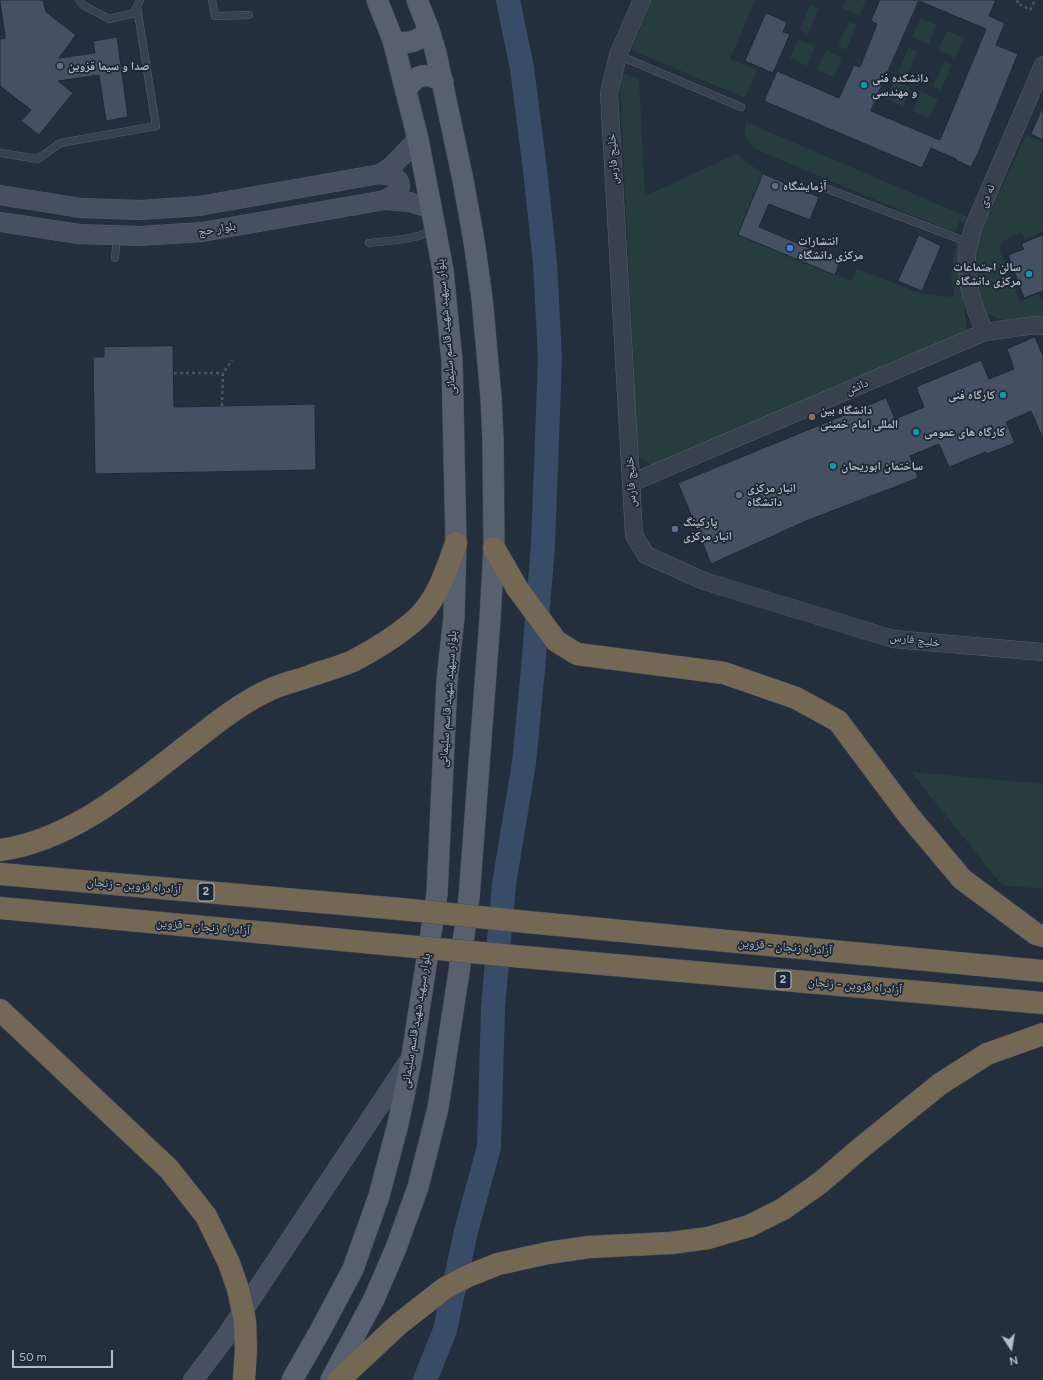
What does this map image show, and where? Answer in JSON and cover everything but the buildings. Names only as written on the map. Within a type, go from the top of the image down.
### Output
[{"type":"highway","points":[[0,850],[31,843],[57,834],[102,808],[142,782],[231,712],[267,690],[352,661],[391,639],[415,621],[430,604],[443,579],[456,543]]},
{"type":"highway","points":[[494,548],[517,588],[556,641],[577,654],[724,673],[796,698],[838,721],[909,816],[962,879],[1036,934],[1043,936]]},
{"type":"highway","name":"آزادراه قزوین - زنجان","points":[[0,874],[411,910],[527,922]]},
{"type":"highway","name":"آزادراه زنجان - قزوین","points":[[0,908],[524,957]]},
{"type":"highway","name":"آزادراه زنجان - قزوین","points":[[527,922],[1043,971]]},
{"type":"highway","name":"آزادراه قزوین - زنجان","points":[[524,957],[1043,1003]]},
{"type":"highway","points":[[0,1010],[169,1169],[206,1216],[229,1263],[238,1289],[245,1321],[246,1349],[244,1380]]},
{"type":"highway","points":[[339,1380],[399,1324],[445,1288],[468,1276],[498,1264],[548,1253],[589,1247],[671,1243],[708,1238],[749,1226],[783,1209],[820,1182],[940,1084],[987,1054],[1043,1034]]},
{"type":"main road","name":"بلوار سپهبد شهید قاسم سلیمانی","points":[[292,1380],[353,1269],[379,1196],[398,1124],[412,1056],[436,894],[447,680],[454,617],[456,543],[452,361],[443,270],[418,139],[393,40],[377,0]]},
{"type":"main road","points":[[331,1380],[374,1299],[396,1248],[418,1187],[438,1108],[469,898],[490,619],[494,548],[493,440],[491,397],[482,298],[463,180],[443,82],[429,30],[417,0]]},
{"type":"main road","points":[[393,40],[400,43],[408,43],[425,36],[429,30]]},
{"type":"main road","points":[[406,90],[411,82],[418,77],[426,75],[443,82]]},
{"type":"main road","points":[[380,174],[391,167],[418,139]]},
{"type":"main road","points":[[0,195],[81,208],[140,210],[199,206],[380,174],[394,176],[399,181],[400,187],[398,191],[385,200]]},
{"type":"main road","name":"بلوار حج","points":[[0,222],[79,234],[140,236],[202,232],[385,200],[410,202],[433,216]]},
{"type":"main road","points":[[193,1380],[225,1338],[412,1056]]},
{"type":"street","name":"خلیج فارس","points":[[642,0],[618,55],[609,93],[634,535],[646,555],[704,581],[893,639],[1043,652]]},
{"type":"street","name":"نه دی","points":[[985,332],[974,308],[968,283],[967,255],[973,228],[1043,65]]},
{"type":"street","name":"دانش","points":[[631,483],[985,332],[1035,325],[1043,326]]},
{"type":"lane","points":[[79,0],[83,5],[109,19],[134,13],[138,3]]},
{"type":"lane","points":[[212,0],[215,16],[249,15]]},
{"type":"lane","points":[[0,153],[38,159],[60,142],[156,126],[138,3]]},
{"type":"lane","points":[[618,55],[741,107]]},
{"type":"lane","points":[[825,188],[970,243]]},
{"type":"lane","points":[[369,243],[423,235],[431,230],[433,216]]},
{"type":"lane","points":[[115,258],[117,236]]},
{"type":"path","points":[[1018,0],[1016,3],[1030,10],[1035,0]]},
{"type":"path","points":[[222,406],[223,373],[232,360]]},
{"type":"path","points":[[174,373],[223,373]]},
{"type":"green space","points":[[652,0],[755,0],[730,59],[757,70],[745,98],[631,50]]},
{"type":"green space","points":[[846,0],[866,0],[859,16],[842,8]]},
{"type":"green space","points":[[810,5],[818,9],[808,34],[800,30]]},
{"type":"green space","points":[[921,18],[937,25],[929,44],[912,37]]},
{"type":"green space","points":[[849,22],[857,25],[846,50],[838,46]]},
{"type":"green space","points":[[947,31],[964,38],[955,58],[938,50]]},
{"type":"green space","points":[[798,39],[815,46],[807,66],[790,58]]},
{"type":"green space","points":[[909,47],[917,51],[907,76],[898,72]]},
{"type":"green space","points":[[826,50],[842,58],[834,77],[817,70]]},
{"type":"green space","points":[[944,62],[952,65],[941,90],[933,86]]},
{"type":"green space","points":[[622,73],[639,79],[645,196],[736,154],[763,174],[738,235],[852,281],[857,269],[922,294],[954,297],[951,272],[957,241],[965,243],[959,275],[967,326],[963,338],[656,468],[638,457],[620,89]]},
{"type":"green space","points":[[894,79],[911,87],[903,106],[886,99]]},
{"type":"green space","points":[[921,91],[938,99],[929,118],[913,111]]},
{"type":"green space","points":[[746,122],[967,217],[964,223],[960,220],[955,233],[755,149],[746,137]]},
{"type":"green space","points":[[1026,135],[1043,142],[1043,231],[1025,239],[1021,232],[1005,240],[999,246],[1020,301],[1039,294],[1040,299],[1043,298],[1043,317],[1013,321],[999,318],[984,311],[974,283],[975,250],[982,230]]},
{"type":"green space","points":[[911,772],[1043,784],[1043,889],[1002,885]]},
{"type":"waterway","points":[[425,1380],[445,1330],[466,1231],[489,1147],[493,1007],[504,884],[524,763],[543,545],[550,358],[545,263],[522,68],[508,0]]},
{"type":"place","name":"صدا و سیما قزوین","points":[[60,66]]},
{"type":"place","name":"دانشکده فنی و مهندسی","points":[[864,85]]},
{"type":"place","name":"آزمایشگاه","points":[[775,186]]},
{"type":"place","name":"انتشارات مرکزی دانشگاه","points":[[790,248]]},
{"type":"place","name":"سالن اجتماعات مرکزی دانشگاه","points":[[1029,274]]},
{"type":"place","name":"کارگاه فنی","points":[[1003,395]]},
{"type":"place","name":"دانشگاه بین المللی امام خمینی","points":[[812,417]]},
{"type":"place","name":"کارگاه های عمومی","points":[[916,432]]},
{"type":"place","name":"ساختمان ابوریحان","points":[[833,466]]},
{"type":"place","name":"انبار مرکزی داتشگاه","points":[[739,495]]},
{"type":"place","name":"پارکینگ انبار مرکزی","points":[[675,529]]}]
